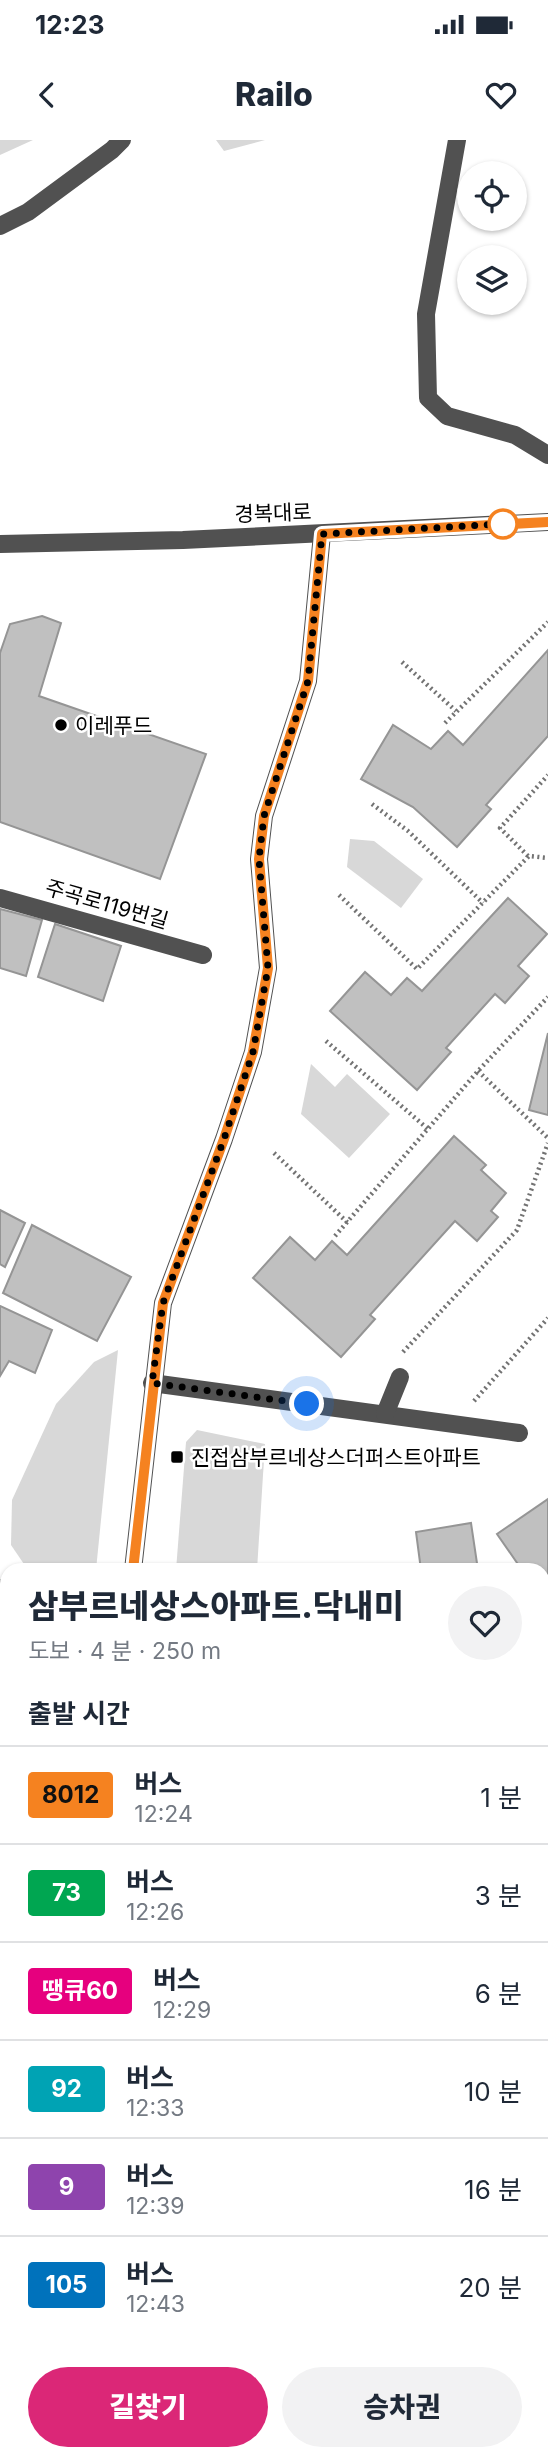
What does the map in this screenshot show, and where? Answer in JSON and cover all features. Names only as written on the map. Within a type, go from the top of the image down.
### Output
[{"type":"street","points":[[0,226],[28,212],[122,140]]},
{"type":"street","points":[[457,140],[426,314],[428,398],[447,416],[515,435],[548,455]]},
{"type":"street","name":"경복대로","points":[[0,544],[322,534],[548,522]]},
{"type":"street","points":[[134,1563],[163,1303],[253,1052],[268,968],[259,859],[264,816],[308,681],[322,534]]},
{"type":"street","name":"주곡로119번길","points":[[0,898],[202,955]]},
{"type":"street","points":[[385,1414],[400,1377]]},
{"type":"street","points":[[152,1383],[519,1433]]},
{"type":"path","points":[[445,723],[548,622]]},
{"type":"path","points":[[402,662],[456,711]]},
{"type":"path","points":[[548,775],[500,828],[528,856],[548,858]]},
{"type":"path","points":[[372,804],[408,831],[484,902]]},
{"type":"path","points":[[339,895],[417,969],[528,856]]},
{"type":"path","points":[[335,1236],[478,1071],[548,997]]},
{"type":"path","points":[[326,1041],[428,1129]]},
{"type":"path","points":[[403,1352],[517,1230],[548,1140],[478,1071]]},
{"type":"path","points":[[274,1153],[348,1223]]},
{"type":"path","points":[[455,1423],[548,1318]]},
{"type":"shaded area","points":[[0,140],[33,140],[0,155]]},
{"type":"shaded area","points":[[216,140],[265,140],[224,151]]},
{"type":"shaded area","points":[[350,839],[374,841],[423,879],[401,908],[347,867]]},
{"type":"shaded area","points":[[311,1064],[335,1087],[347,1074],[390,1114],[349,1158],[301,1114]]},
{"type":"shaded area","points":[[118,1350],[97,1563],[23,1563],[11,1545],[12,1500],[56,1404],[94,1362]]},
{"type":"shaded area","points":[[197,1430],[265,1444],[257,1563],[177,1563],[186,1442]]},
{"type":"building","name":"이레푸드","points":[[42,616],[61,623],[39,696],[206,754],[160,879],[0,822],[0,653],[10,624]]},
{"type":"building","points":[[548,650],[548,736],[486,805],[491,809],[457,847],[413,807],[361,779],[393,725],[431,749],[448,731],[463,745]]},
{"type":"building","points":[[508,898],[547,934],[518,966],[529,976],[505,1003],[495,994],[446,1048],[451,1052],[417,1090],[330,1011],[365,972],[391,995],[407,978],[422,991]]},
{"type":"building","points":[[0,909],[42,920],[26,976],[0,968]]},
{"type":"building","points":[[55,924],[121,946],[103,1001],[38,977]]},
{"type":"building","points":[[548,1033],[548,1115],[529,1110]]},
{"type":"building","points":[[454,1136],[486,1165],[481,1170],[506,1193],[491,1211],[498,1217],[477,1241],[455,1221],[370,1315],[375,1319],[341,1357],[253,1278],[290,1237],[315,1260],[332,1241],[347,1255]]},
{"type":"building","points":[[0,1210],[25,1223],[5,1267],[0,1264]]},
{"type":"building","points":[[32,1225],[131,1277],[97,1341],[3,1293]]},
{"type":"building","points":[[0,1306],[52,1330],[35,1373],[9,1361],[0,1376]]},
{"type":"building","points":[[548,1499],[548,1563],[517,1563],[497,1534]]},
{"type":"building","points":[[471,1523],[477,1563],[420,1563],[416,1532]]},
{"type":"bus line","name":"8012","points":[[134,1563],[163,1303],[253,1052],[268,968],[259,859],[264,816],[308,681],[322,534],[548,522]]},
{"type":"place","name":"이레푸드","points":[[61,725]]},
{"type":"place","name":"진접삼부르네상스더퍼스트아파트","points":[[177,1457]]},
{"type":"route","points":[[307,1404],[152,1383],[163,1303],[253,1052],[268,968],[259,859],[264,816],[308,681],[322,534],[503,524]]}]
